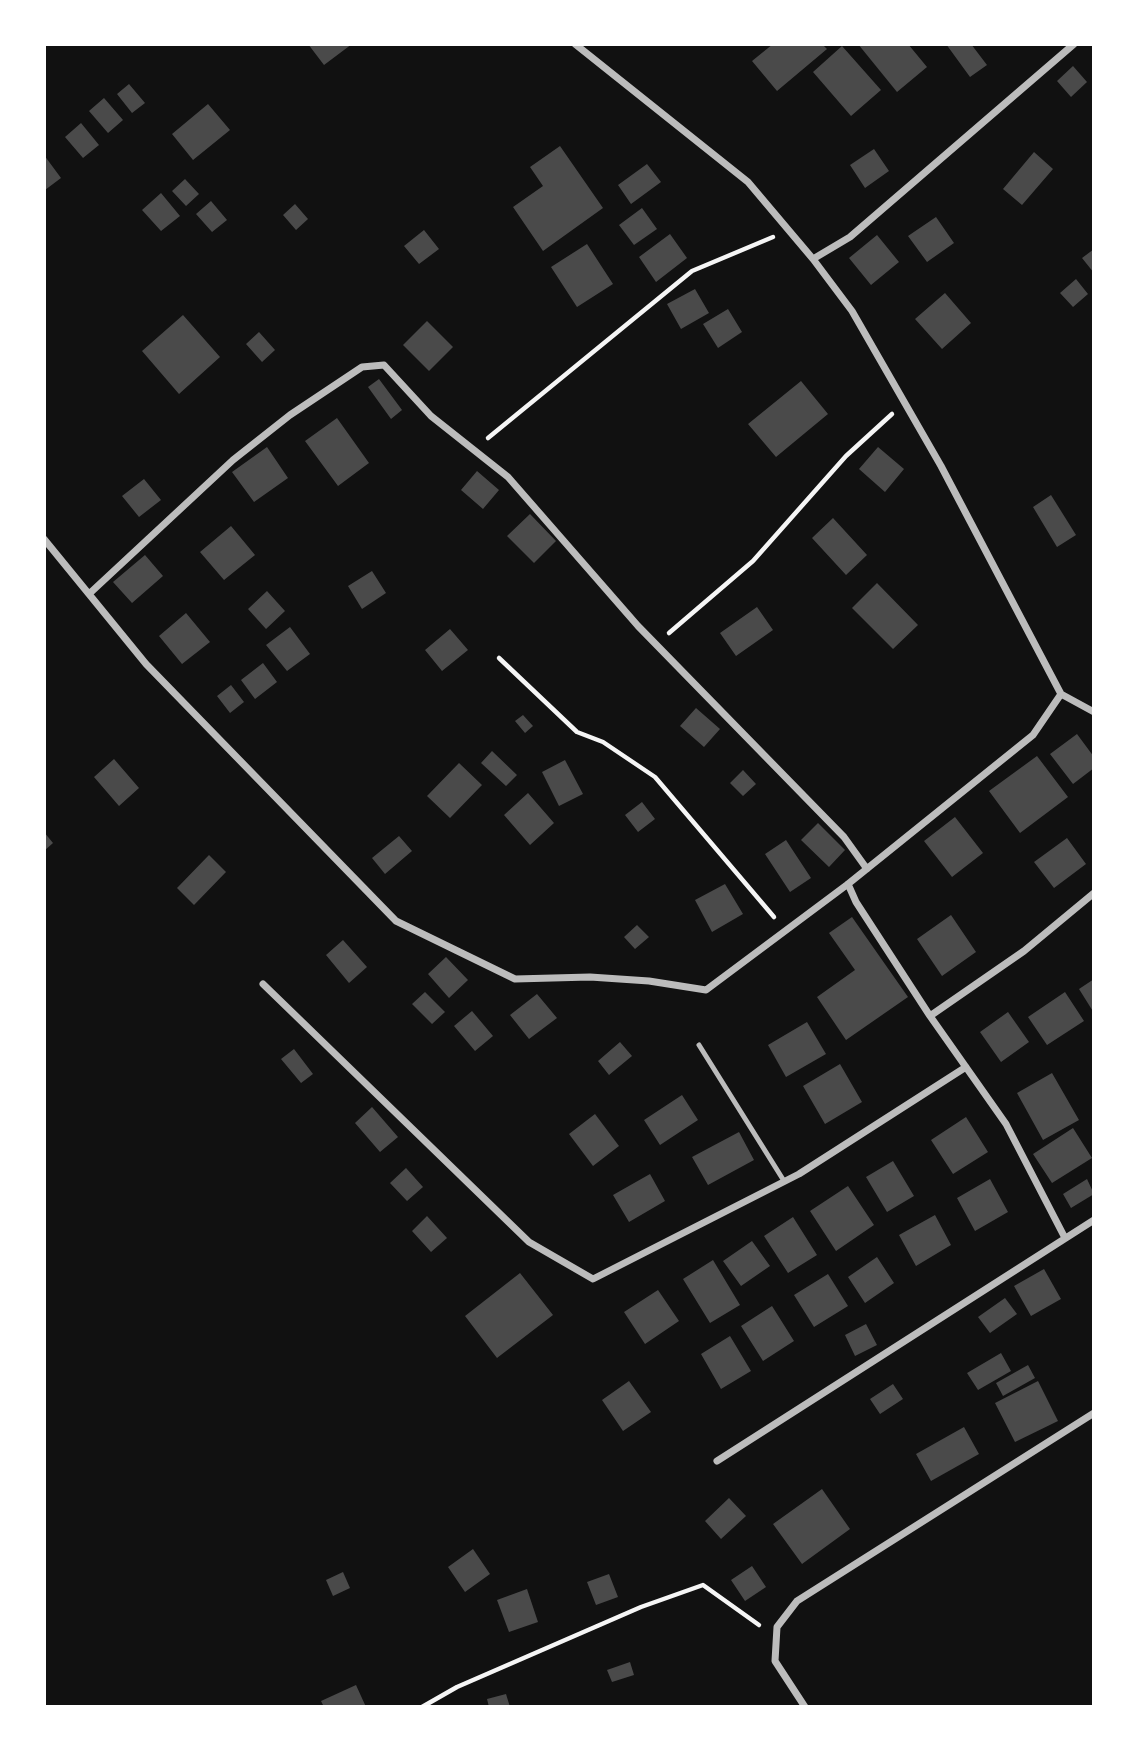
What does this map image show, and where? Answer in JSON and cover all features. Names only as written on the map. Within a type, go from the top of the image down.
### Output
[{"type":"street","points":[[575,44],[748,182],[813,259],[852,311],[905,403],[1061,694],[1094,712]]},
{"type":"street","points":[[813,259],[850,237],[1074,44]]},
{"type":"street","points":[[89,594],[233,460],[290,415],[362,367],[384,365],[431,416],[508,477],[655,645],[844,837],[867,869]]},
{"type":"street","points":[[44,539],[146,664],[396,921],[515,979],[590,977],[649,981],[706,990],[848,884],[1033,735],[1061,694]]},
{"type":"street","points":[[848,884],[856,902],[930,1016],[1006,1124],[1065,1238]]},
{"type":"street","points":[[930,1016],[1024,951],[1094,892]]},
{"type":"street","points":[[263,984],[529,1242],[593,1279],[784,1181],[966,1067]]},
{"type":"street","points":[[717,1461],[1094,1220]]},
{"type":"street","points":[[805,1707],[775,1661],[777,1627],[797,1601],[1094,1413]]},
{"type":"lane","points":[[699,1045],[784,1181]]},
{"type":"path","points":[[473,450],[692,271],[790,231]]},
{"type":"path","points":[[655,645],[753,561],[846,456],[905,403]]},
{"type":"path","points":[[499,658],[577,732],[603,741],[655,777],[786,930]]},
{"type":"path","points":[[422,1707],[457,1686],[641,1607],[703,1585],[730,1602],[776,1639]]},
{"type":"building","points":[[308,44],[352,44],[324,65]]},
{"type":"building","points":[[773,44],[822,44],[827,49],[777,91],[752,61]]},
{"type":"building","points":[[858,44],[908,44],[927,67],[897,92]]},
{"type":"building","points":[[946,44],[971,44],[987,65],[970,77]]},
{"type":"building","points":[[842,46],[881,90],[851,116],[813,72]]},
{"type":"building","points":[[1073,66],[1087,82],[1071,97],[1057,81]]},
{"type":"building","points":[[129,84],[145,103],[132,113],[117,94]]},
{"type":"building","points":[[104,98],[123,120],[108,133],[89,111]]},
{"type":"building","points":[[208,104],[230,130],[193,160],[172,134]]},
{"type":"building","points":[[81,123],[99,145],[83,158],[65,137]]},
{"type":"building","points":[[560,146],[603,208],[543,251],[513,207],[543,186],[530,167]]},
{"type":"building","points":[[874,149],[889,171],[865,188],[850,165]]},
{"type":"building","points":[[1034,152],[1053,169],[1022,205],[1003,189]]},
{"type":"building","points":[[44,155],[61,178],[45,190],[44,188]]},
{"type":"building","points":[[647,164],[661,182],[631,204],[618,185]]},
{"type":"building","points":[[185,179],[199,194],[186,206],[172,191]]},
{"type":"building","points":[[161,193],[180,216],[161,231],[142,210]]},
{"type":"building","points":[[211,201],[227,220],[212,232],[196,214]]},
{"type":"building","points":[[295,204],[308,219],[296,230],[283,215]]},
{"type":"building","points":[[642,208],[657,229],[634,245],[619,225]]},
{"type":"building","points":[[936,217],[954,243],[927,262],[908,236]]},
{"type":"building","points":[[424,230],[439,249],[419,264],[404,246]]},
{"type":"building","points":[[670,234],[687,258],[656,282],[639,257]]},
{"type":"building","points":[[877,235],[899,262],[871,285],[849,258]]},
{"type":"building","points":[[587,244],[613,284],[577,307],[551,267]]},
{"type":"building","points":[[1094,249],[1094,273],[1082,258]]},
{"type":"building","points":[[1076,279],[1088,294],[1073,307],[1060,293]]},
{"type":"building","points":[[695,289],[709,313],[681,329],[667,304]]},
{"type":"building","points":[[945,293],[971,323],[942,349],[915,319]]},
{"type":"building","points":[[728,309],[742,332],[718,348],[703,324]]},
{"type":"building","points":[[183,315],[220,357],[179,394],[142,351]]},
{"type":"building","points":[[427,321],[453,347],[429,371],[403,345]]},
{"type":"building","points":[[259,332],[275,350],[262,362],[246,344]]},
{"type":"building","points":[[379,379],[402,410],[391,419],[368,387]]},
{"type":"building","points":[[801,381],[828,414],[776,457],[748,424]]},
{"type":"building","points":[[337,418],[369,463],[338,486],[305,441]]},
{"type":"building","points":[[267,447],[288,478],[254,502],[232,472]]},
{"type":"building","points":[[878,447],[904,469],[885,492],[859,469]]},
{"type":"building","points":[[477,471],[499,490],[483,509],[461,490]]},
{"type":"building","points":[[144,479],[161,500],[139,517],[122,496]]},
{"type":"building","points":[[1051,495],[1076,535],[1057,547],[1033,507]]},
{"type":"building","points":[[530,514],[556,541],[534,563],[507,536]]},
{"type":"building","points":[[833,518],[867,555],[846,575],[812,538]]},
{"type":"building","points":[[231,526],[255,555],[224,580],[200,552]]},
{"type":"building","points":[[145,555],[163,576],[132,603],[113,582]]},
{"type":"building","points":[[372,571],[386,593],[362,609],[348,586]]},
{"type":"building","points":[[877,583],[918,625],[893,649],[852,608]]},
{"type":"building","points":[[267,591],[285,611],[266,629],[248,609]]},
{"type":"building","points":[[757,607],[773,630],[736,656],[720,633]]},
{"type":"building","points":[[186,613],[210,642],[182,664],[159,636]]},
{"type":"building","points":[[290,627],[310,654],[287,671],[266,645]]},
{"type":"building","points":[[450,629],[468,650],[442,671],[425,650]]},
{"type":"building","points":[[263,663],[277,682],[255,699],[241,680]]},
{"type":"building","points":[[231,685],[244,702],[230,713],[217,696]]},
{"type":"building","points":[[696,708],[720,729],[704,747],[680,726]]},
{"type":"building","points":[[523,715],[533,726],[525,733],[515,721]]},
{"type":"building","points":[[1077,734],[1094,757],[1094,768],[1073,784],[1050,754]]},
{"type":"building","points":[[492,751],[517,775],[506,786],[481,763]]},
{"type":"building","points":[[1037,756],[1068,797],[1020,833],[989,791]]},
{"type":"building","points":[[114,759],[139,788],[119,806],[94,777]]},
{"type":"building","points":[[565,760],[583,794],[559,806],[542,772]]},
{"type":"building","points":[[459,763],[482,785],[450,818],[427,796]]},
{"type":"building","points":[[743,770],[756,784],[743,796],[730,783]]},
{"type":"building","points":[[528,793],[554,823],[530,845],[504,815]]},
{"type":"building","points":[[642,802],[655,819],[638,832],[625,815]]},
{"type":"building","points":[[955,817],[983,853],[952,877],[924,841]]},
{"type":"building","points":[[818,823],[845,850],[829,867],[801,840]]},
{"type":"building","points":[[44,832],[53,843],[44,851]]},
{"type":"building","points":[[399,836],[412,851],[385,874],[372,858]]},
{"type":"building","points":[[1067,838],[1086,864],[1054,888],[1034,862]]},
{"type":"building","points":[[786,840],[811,878],[790,892],[765,854]]},
{"type":"building","points":[[209,855],[226,872],[194,905],[177,888]]},
{"type":"building","points":[[725,884],[743,914],[712,932],[695,900]]},
{"type":"building","points":[[951,915],[976,952],[942,976],[917,939]]},
{"type":"building","points":[[852,917],[908,997],[846,1040],[817,997],[855,970],[829,933]]},
{"type":"building","points":[[637,925],[649,937],[635,949],[624,937]]},
{"type":"building","points":[[343,940],[367,967],[349,983],[326,955]]},
{"type":"building","points":[[446,957],[468,980],[449,998],[428,974]]},
{"type":"building","points":[[1094,979],[1094,1013],[1079,989]]},
{"type":"building","points":[[425,992],[445,1012],[432,1024],[412,1004]]},
{"type":"building","points":[[1065,992],[1084,1021],[1047,1045],[1028,1017]]},
{"type":"building","points":[[537,994],[557,1018],[529,1039],[510,1015]]},
{"type":"building","points":[[472,1011],[493,1036],[475,1051],[454,1026]]},
{"type":"building","points":[[1008,1012],[1029,1042],[1001,1062],[980,1032]]},
{"type":"building","points":[[807,1022],[826,1054],[786,1077],[768,1045]]},
{"type":"building","points":[[620,1042],[632,1056],[609,1075],[598,1061]]},
{"type":"building","points":[[294,1049],[313,1074],[301,1083],[281,1059]]},
{"type":"building","points":[[840,1064],[862,1102],[825,1124],[803,1086]]},
{"type":"building","points":[[1052,1073],[1079,1120],[1043,1140],[1017,1093]]},
{"type":"building","points":[[682,1095],[698,1120],[660,1145],[644,1120]]},
{"type":"building","points":[[372,1107],[398,1137],[380,1152],[355,1123]]},
{"type":"building","points":[[595,1114],[619,1146],[593,1166],[569,1134]]},
{"type":"building","points":[[966,1117],[988,1152],[953,1174],[931,1140]]},
{"type":"building","points":[[1073,1128],[1092,1158],[1052,1183],[1033,1154]]},
{"type":"building","points":[[739,1132],[754,1160],[708,1185],[692,1157]]},
{"type":"building","points":[[893,1161],[914,1196],[887,1212],[866,1177]]},
{"type":"building","points":[[406,1168],[423,1187],[407,1201],[390,1183]]},
{"type":"building","points":[[650,1174],[665,1201],[629,1222],[613,1195]]},
{"type":"building","points":[[990,1179],[1008,1212],[975,1231],[957,1198]]},
{"type":"building","points":[[1087,1179],[1094,1194],[1071,1208],[1063,1194]]},
{"type":"building","points":[[848,1186],[874,1225],[836,1251],[810,1211]]},
{"type":"building","points":[[935,1215],[951,1245],[916,1266],[899,1235]]},
{"type":"building","points":[[427,1216],[447,1238],[431,1252],[412,1231]]},
{"type":"building","points":[[793,1217],[817,1255],[788,1273],[764,1236]]},
{"type":"building","points":[[752,1241],[770,1266],[741,1286],[723,1261]]},
{"type":"building","points":[[877,1257],[894,1283],[865,1303],[848,1277]]},
{"type":"building","points":[[713,1260],[740,1305],[710,1323],[683,1279]]},
{"type":"building","points":[[1044,1269],[1061,1299],[1031,1316],[1014,1286]]},
{"type":"building","points":[[520,1273],[553,1315],[497,1358],[465,1316]]},
{"type":"building","points":[[828,1274],[848,1306],[814,1327],[794,1295]]},
{"type":"building","points":[[658,1290],[679,1321],[645,1344],[624,1312]]},
{"type":"building","points":[[1005,1298],[1017,1314],[990,1333],[978,1317]]},
{"type":"building","points":[[772,1306],[794,1341],[763,1361],[741,1326]]},
{"type":"building","points":[[866,1324],[877,1345],[855,1356],[845,1335]]},
{"type":"building","points":[[730,1336],[751,1371],[721,1389],[701,1354]]},
{"type":"building","points":[[1001,1353],[1011,1371],[978,1390],[967,1373]]},
{"type":"building","points":[[1028,1365],[1035,1378],[1003,1396],[996,1383]]},
{"type":"building","points":[[629,1381],[651,1412],[623,1431],[602,1400]]},
{"type":"building","points":[[1038,1381],[1058,1421],[1015,1442],[995,1403]]},
{"type":"building","points":[[893,1384],[903,1399],[880,1414],[870,1399]]},
{"type":"building","points":[[964,1427],[979,1454],[931,1481],[916,1454]]},
{"type":"building","points":[[822,1489],[850,1529],[802,1564],[773,1524]]},
{"type":"building","points":[[729,1498],[746,1516],[721,1539],[705,1521]]},
{"type":"building","points":[[473,1549],[490,1574],[465,1592],[448,1567]]},
{"type":"building","points":[[752,1566],[766,1587],[745,1601],[731,1580]]},
{"type":"building","points":[[343,1572],[350,1588],[333,1596],[326,1580]]},
{"type":"building","points":[[609,1574],[618,1597],[596,1605],[587,1582]]},
{"type":"building","points":[[527,1589],[538,1622],[509,1632],[497,1600]]},
{"type":"building","points":[[630,1662],[634,1675],[612,1682],[607,1670]]},
{"type":"building","points":[[356,1685],[366,1707],[324,1707],[321,1701]]},
{"type":"building","points":[[506,1694],[510,1707],[489,1707],[487,1699]]}]
